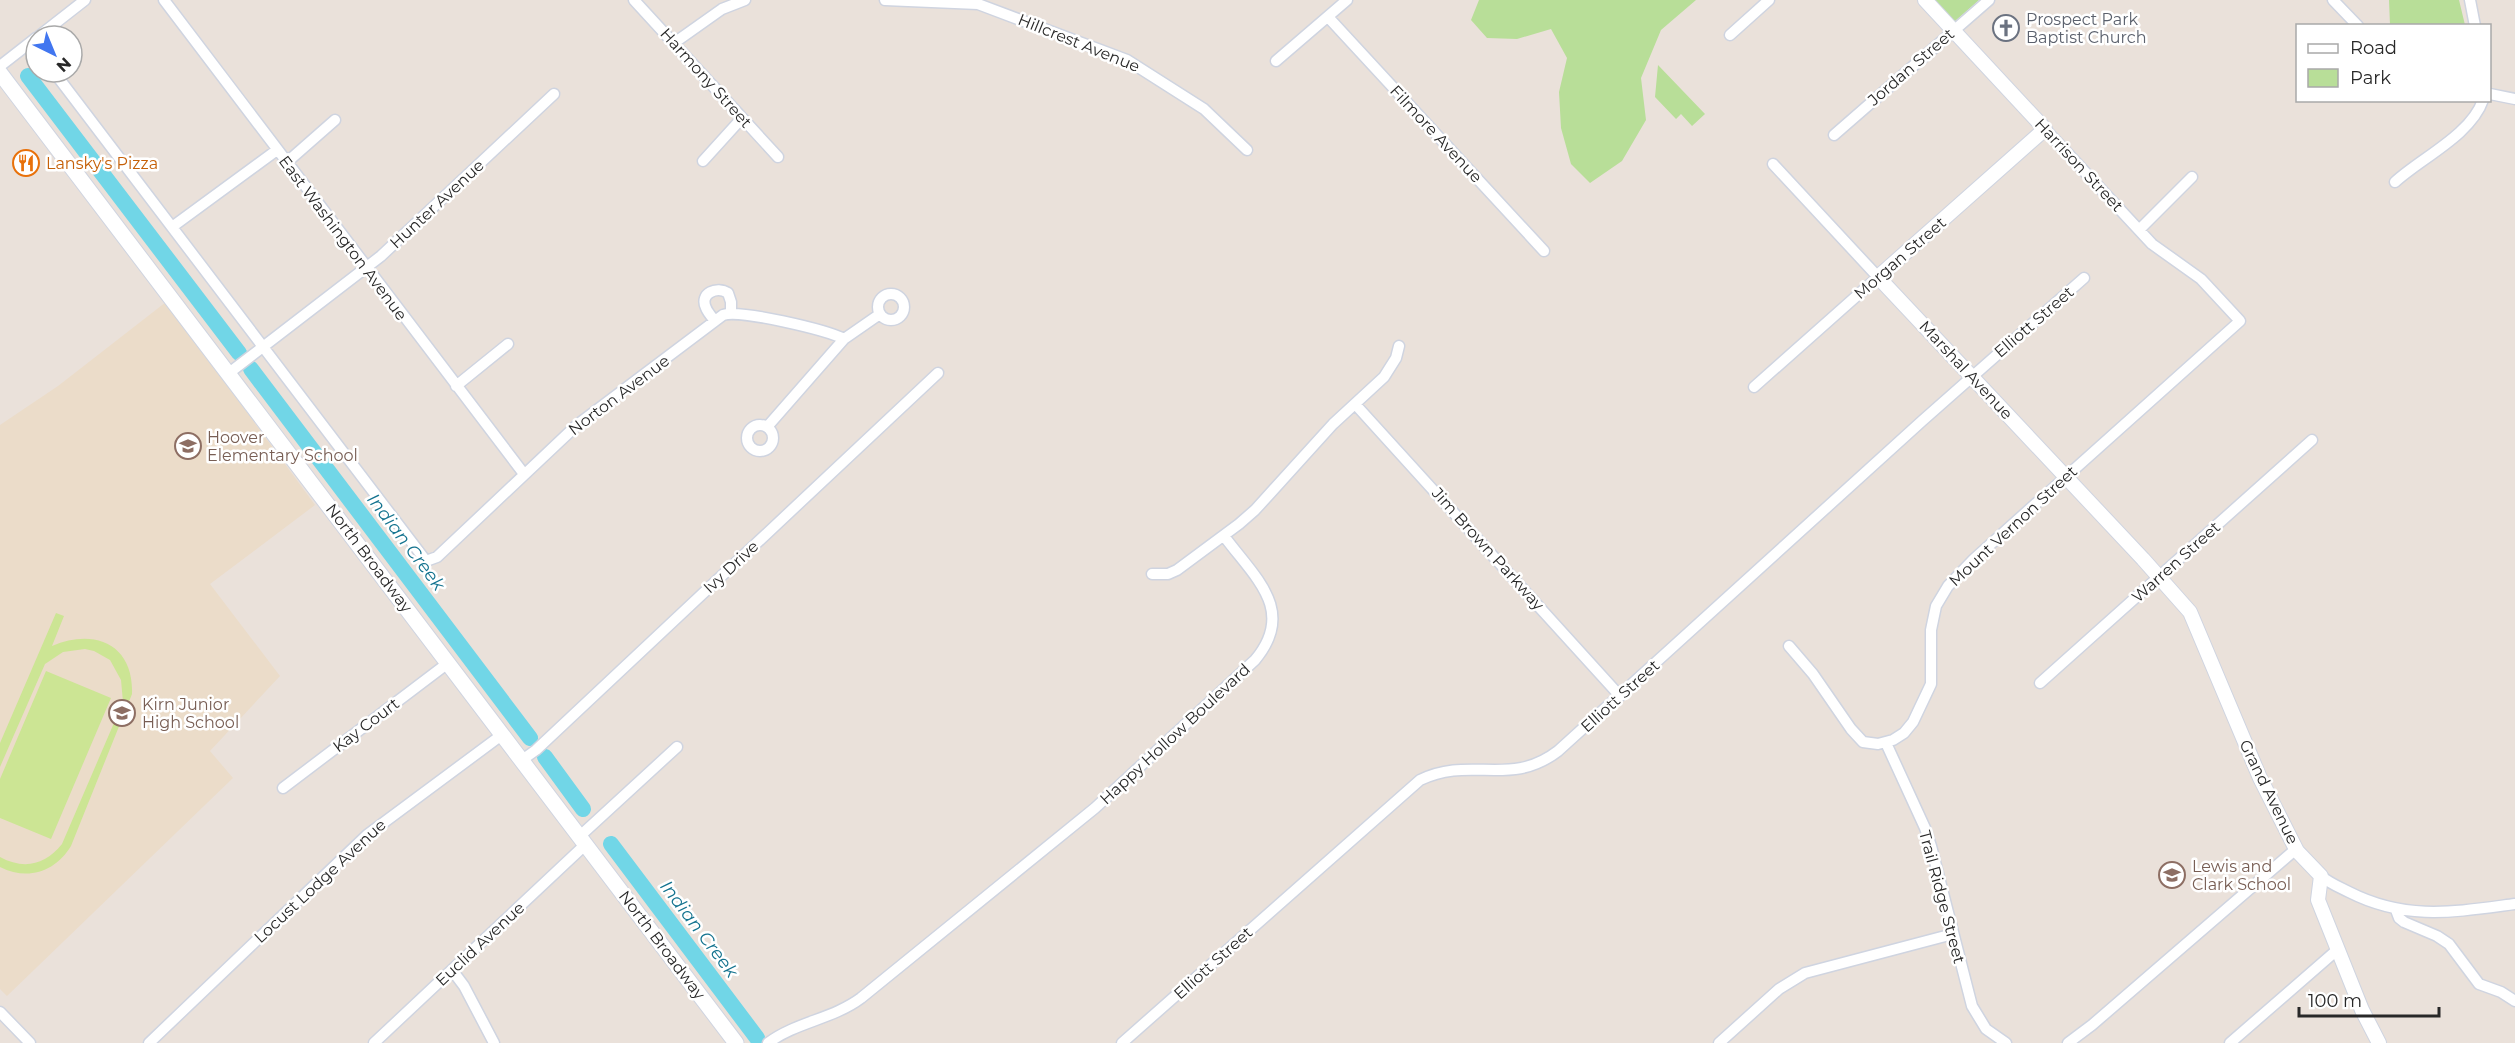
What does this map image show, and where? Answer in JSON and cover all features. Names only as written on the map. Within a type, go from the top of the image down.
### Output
[{"type":"main road","name":"North Broadway","points":[[0,73],[736,1043]]},
{"type":"street","points":[[56,24],[85,0]]},
{"type":"street","name":"East Washington Avenue","points":[[164,0],[524,474]]},
{"type":"street","name":"Harmony Street","points":[[634,0],[778,157]]},
{"type":"street","points":[[674,43],[722,9],[745,0]]},
{"type":"street","name":"Hillcrest Avenue","points":[[885,0],[985,3],[1140,67],[1204,109],[1247,150]]},
{"type":"street","points":[[1276,61],[1347,0]]},
{"type":"street","points":[[1730,35],[1769,0]]},
{"type":"street","name":"Harrison Street","points":[[1925,0],[2139,230],[2161,252],[2201,279],[2240,321]]},
{"type":"street","name":"Jordan Street","points":[[1834,135],[1989,0]]},
{"type":"street","points":[[2333,0],[2356,24]]},
{"type":"street","points":[[2470,0],[2475,24]]},
{"type":"street","name":"Filmore Avenue","points":[[1328,17],[1544,251]]},
{"type":"street","points":[[0,66],[24,49]]},
{"type":"street","points":[[63,84],[264,346]]},
{"type":"street","name":"Hunter Avenue","points":[[229,373],[366,268],[554,94]]},
{"type":"street","points":[[2491,94],[2515,99]]},
{"type":"street","points":[[2395,182],[2465,128],[2476,115],[2482,102]]},
{"type":"street","points":[[703,161],[742,118]]},
{"type":"street","points":[[286,163],[335,120]]},
{"type":"street","name":"Morgan Street","points":[[1754,387],[2045,129]]},
{"type":"street","points":[[172,227],[277,150]]},
{"type":"street","name":"Marshal Avenue","points":[[1773,164],[2159,576]]},
{"type":"street","points":[[2139,230],[2192,177]]},
{"type":"street","name":"Elliott Street","points":[[1122,1043],[1420,780],[1454,769],[1512,771],[1536,765],[1558,752],[2084,278]]},
{"type":"street","points":[[715,321],[705,308],[704,302],[713,290],[718,289],[728,293],[731,302],[730,312],[831,331],[844,339]]},
{"type":"street","name":"Norton Avenue","points":[[264,346],[426,561],[437,557],[578,425],[730,312]]},
{"type":"street","points":[[767,427],[844,339],[880,314]]},
{"type":"street","name":"Mount Vernon Street","points":[[1886,743],[1904,733],[1918,714],[1926,697],[1932,664],[1933,614],[1942,594],[1974,559],[2240,321]]},
{"type":"street","points":[[456,386],[508,344]]},
{"type":"street","points":[[1152,574],[1168,574],[1177,570],[1224,536],[1254,510],[1318,440],[1391,368],[1399,346]]},
{"type":"street","name":"Ivy Drive","points":[[522,760],[536,750],[938,373]]},
{"type":"street","name":"Jim Brown Parkway","points":[[1355,404],[1620,696]]},
{"type":"street","name":"Warren Street","points":[[2040,683],[2312,440]]},
{"type":"street","name":"Happy Hollow Boulevard","points":[[768,1043],[789,1029],[839,1012],[861,998],[1095,808],[1255,660],[1270,640],[1273,630],[1273,609],[1264,590],[1224,536]]},
{"type":"street","name":"Grand Avenue","points":[[2159,576],[2190,612],[2199,629],[2250,758],[2296,849],[2321,876]]},
{"type":"street","points":[[1789,646],[1813,674],[1851,729],[1863,742],[1886,743]]},
{"type":"street","name":"Kay Court","points":[[284,788],[448,663]]},
{"type":"street","name":"Locust Lodge Avenue","points":[[149,1043],[366,835],[503,734]]},
{"type":"street","name":"Trail Ridge Street","points":[[1886,743],[1925,828],[1972,1006],[1986,1029],[2006,1043]]},
{"type":"street","name":"Euclid Avenue","points":[[374,1043],[452,970],[677,747]]},
{"type":"street","points":[[2068,1043],[2092,1025],[2296,849]]},
{"type":"street","points":[[2379,1043],[2361,1010],[2318,900],[2321,876],[2357,896],[2396,910],[2436,914],[2515,904]]},
{"type":"street","points":[[2396,910],[2399,918],[2404,922],[2437,936],[2449,944],[2479,984],[2501,992],[2515,1001]]},
{"type":"street","points":[[1719,1043],[1779,989],[1805,973],[1953,934]]},
{"type":"street","points":[[2230,1043],[2337,950]]},
{"type":"street","points":[[452,970],[494,1043]]},
{"type":"street","points":[[0,1012],[30,1043]]},
{"type":"shaded area","name":"Kirn Junior High School","points":[[166,302],[315,505],[210,584],[280,676],[210,751],[233,778],[7,996],[0,989],[0,425],[58,386]]},
{"type":"green space","points":[[1479,0],[1696,0],[1661,30],[1641,78],[1646,120],[1622,161],[1590,183],[1571,164],[1561,128],[1559,92],[1567,58],[1551,29],[1517,39],[1487,38],[1471,20]]},
{"type":"green space","points":[[1935,0],[1979,0],[1954,22]]},
{"type":"green space","points":[[2389,0],[2459,0],[2465,24],[2390,24]]},
{"type":"green space","points":[[1658,65],[1705,114],[1692,126],[1681,114],[1676,119],[1655,97]]},
{"type":"green space","points":[[56,613],[64,616],[52,646],[82,639],[108,644],[119,652],[126,663],[131,677],[132,694],[71,846],[65,855],[49,868],[40,872],[21,873],[0,867],[0,857],[17,863],[34,863],[49,857],[62,844],[123,702],[121,680],[110,660],[85,649],[63,652],[45,664],[0,767],[0,743]]},
{"type":"green space","points":[[46,671],[111,698],[51,839],[0,818],[0,779]]},
{"type":"waterway","name":"Indian Creek","points":[[34,84],[239,353]]},
{"type":"waterway","name":"Indian Creek","points":[[251,369],[530,738]]},
{"type":"waterway","name":"Indian Creek","points":[[545,757],[583,809]]},
{"type":"waterway","name":"Indian Creek","points":[[611,844],[757,1038]]},
{"type":"place","name":"Prospect Park Baptist Church","points":[[2006,28]]},
{"type":"place","name":"Lansky's Pizza","points":[[26,163]]},
{"type":"place","name":"Hoover Elementary School","points":[[188,446]]},
{"type":"place","name":"Kirn Junior High School","points":[[122,713]]},
{"type":"place","name":"Lewis and Clark School","points":[[2172,875]]}]
